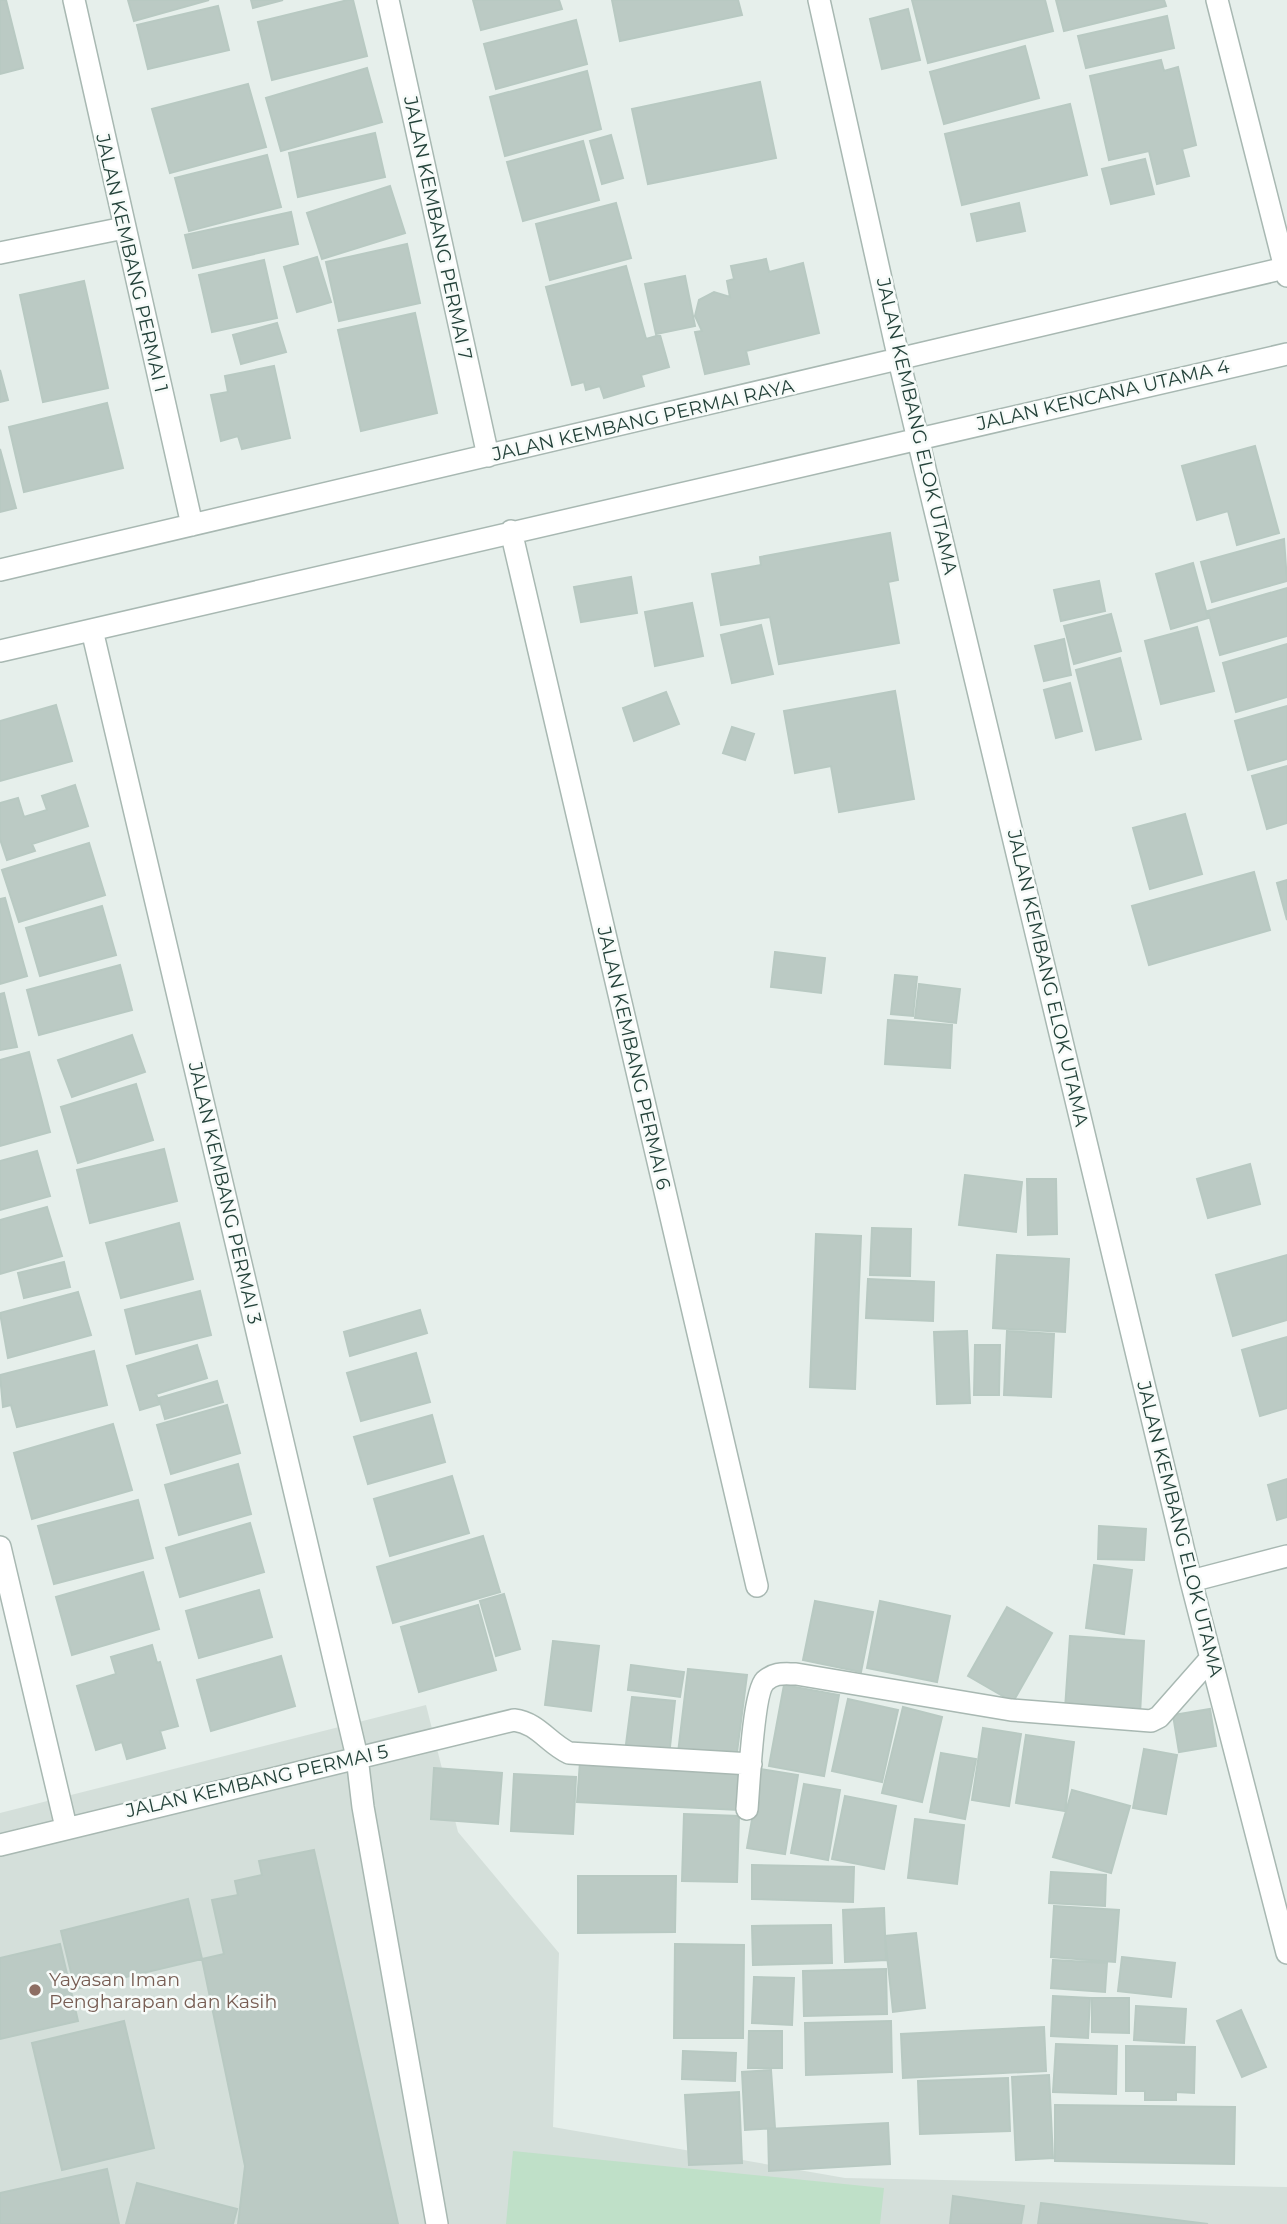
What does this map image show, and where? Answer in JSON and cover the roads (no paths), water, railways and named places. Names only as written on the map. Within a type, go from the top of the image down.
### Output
[{"type":"street","name":"JALAN KEMBANG PERMAI 1","points":[[74,0],[192,525]]},
{"type":"street","name":"JALAN KEMBANG PERMAI 7","points":[[388,0],[488,456]]},
{"type":"street","name":"JALAN KEMBANG ELOK UTAMA","points":[[819,0],[899,360],[1191,1581],[1287,1953]]},
{"type":"street","points":[[1217,0],[1286,272]]},
{"type":"street","points":[[0,253],[124,228]]},
{"type":"street","name":"JALAN KEMBANG PERMAI RAYA","points":[[0,570],[1286,272]]},
{"type":"street","name":"JALAN KENCANA UTAMA 4","points":[[919,436],[1287,354]]},
{"type":"street","points":[[0,651],[919,436]]},
{"type":"street","name":"JALAN KEMBANG PERMAI 6","points":[[511,531],[757,1586]]},
{"type":"street","name":"JALAN KEMBANG PERMAI 3","points":[[92,630],[357,1757],[363,1807],[437,2224]]},
{"type":"street","points":[[0,1547],[66,1827]]},
{"type":"street","points":[[1191,1581],[1287,1556]]},
{"type":"street","points":[[747,1809],[756,1710],[763,1683],[775,1674],[796,1674],[1011,1710],[1152,1721],[1159,1717],[1211,1658]]},
{"type":"street","name":"JALAN KEMBANG PERMAI 5","points":[[0,1845],[514,1720],[527,1721],[555,1746],[569,1753],[751,1764]]},
{"type":"place","name":"Yayasan Iman Pengharapan dan Kasih","points":[[35,1990]]}]
